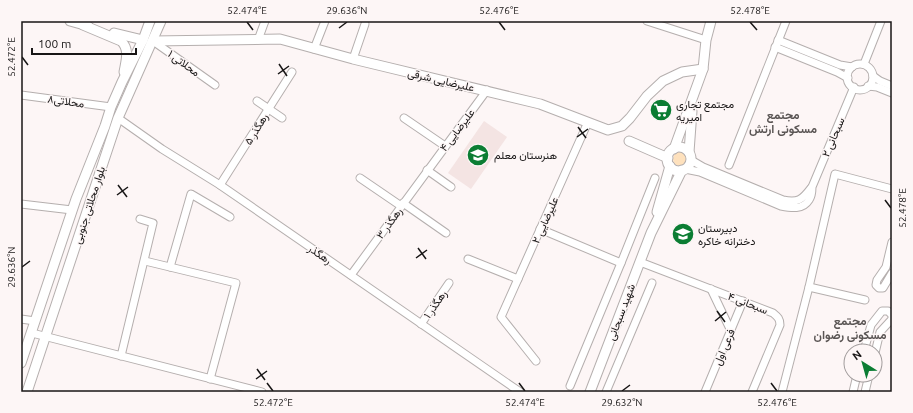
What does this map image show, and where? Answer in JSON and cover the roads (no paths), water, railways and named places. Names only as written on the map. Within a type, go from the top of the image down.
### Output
[{"type":"street","points":[[70,21],[143,40]]},
{"type":"street","name":"بلوار محلاتی جنوبی","points":[[21,363],[72,210],[111,107],[143,40],[150,21]]},
{"type":"street","name":"بلوار محلاتی جنوبی","points":[[27,392],[118,118],[161,21]]},
{"type":"street","points":[[258,40],[265,21]]},
{"type":"street","points":[[314,49],[324,21]]},
{"type":"street","points":[[647,21],[706,40]]},
{"type":"street","points":[[669,162],[671,151],[674,148],[692,102],[703,68],[706,40],[711,21]]},
{"type":"street","points":[[729,164],[786,21]]},
{"type":"street","points":[[864,64],[881,21]]},
{"type":"street","points":[[353,59],[365,24]]},
{"type":"street","points":[[83,25],[121,40],[126,47],[127,53],[122,82]]},
{"type":"street","name":"علیرضایی شرقی","points":[[153,41],[280,39],[353,59],[487,90],[540,104],[608,130],[622,126],[663,81],[682,72],[703,68]]},
{"type":"street","name":"۱ محلاتی","points":[[153,41],[215,85]]},
{"type":"street","points":[[777,44],[840,65],[852,67],[864,64],[870,69],[873,76],[892,86]]},
{"type":"street","points":[[777,44],[848,78],[854,87],[861,89],[868,86],[871,84],[873,76]]},
{"type":"street","points":[[848,78],[852,67]]},
{"type":"street","name":"۵ رهگذر","points":[[220,185],[292,72]]},
{"type":"street","points":[[868,86],[877,87],[892,93]]},
{"type":"street","name":"سبحانی ۲","points":[[769,198],[781,206],[792,208],[802,207],[809,200],[812,187],[854,87]]},
{"type":"street","name":"۴ علیرضایی","points":[[427,170],[487,90]]},
{"type":"street","name":"محلاتی۸","points":[[21,95],[111,107]]},
{"type":"street","points":[[257,101],[282,118]]},
{"type":"street","points":[[684,170],[690,164],[692,102]]},
{"type":"street","name":"رهگذر","points":[[118,118],[162,150],[220,185],[520,392]]},
{"type":"street","points":[[404,118],[445,146]]},
{"type":"street","name":"۲ علیرضایی","points":[[536,361],[501,317],[588,122]]},
{"type":"street","points":[[629,141],[669,162],[676,170],[700,172],[769,198]]},
{"type":"street","points":[[674,148],[682,148],[702,167],[769,198]]},
{"type":"street","name":"شهید سبحانی","points":[[590,392],[651,233],[669,162]]},
{"type":"street","points":[[427,170],[451,187]]},
{"type":"street","name":"۳ رهگذر","points":[[351,275],[427,170]]},
{"type":"street","name":"شهید سبحانی","points":[[651,233],[684,170]]},
{"type":"street","points":[[782,392],[809,287],[835,174],[892,189]]},
{"type":"street","points":[[360,178],[446,233]]},
{"type":"street","points":[[570,386],[655,178]]},
{"type":"street","points":[[170,267],[191,194],[230,217]]},
{"type":"street","points":[[21,204],[72,210]]},
{"type":"street","points":[[121,356],[154,223],[140,218]]},
{"type":"street","points":[[540,230],[621,263]]},
{"type":"street","points":[[892,242],[886,267],[877,280],[876,285],[879,288],[883,288],[892,273]]},
{"type":"street","points":[[468,259],[518,279]]},
{"type":"street","points":[[145,262],[236,282],[210,379]]},
{"type":"street","name":"سبحانی ۴","points":[[640,262],[774,313],[780,320],[780,325],[752,392]]},
{"type":"street","points":[[606,392],[652,283]]},
{"type":"street","name":"۱ رهگذر","points":[[421,324],[449,284]]},
{"type":"street","points":[[809,287],[865,300]]},
{"type":"street","points":[[711,289],[731,331]]},
{"type":"street","name":"فرعی اول","points":[[705,392],[744,301]]},
{"type":"street","points":[[866,343],[871,325],[882,311],[888,311],[892,315],[892,319],[880,332],[877,343]]},
{"type":"street","points":[[21,319],[35,321]]},
{"type":"street","points":[[32,333],[262,392]]},
{"type":"place","name":"مجتمع تجاری امیریه","points":[[661,110]]},
{"type":"place","name":"هنرستان معلم","points":[[478,155]]},
{"type":"place","name":"دبیرستان دخترانه خاکره","points":[[683,234]]},
{"type":"district","name":"مجتمع مسکونی ارتش","points":[[783,122]]},
{"type":"district","name":"مجتمع مسکونی رضوان","points":[[850,328]]}]
